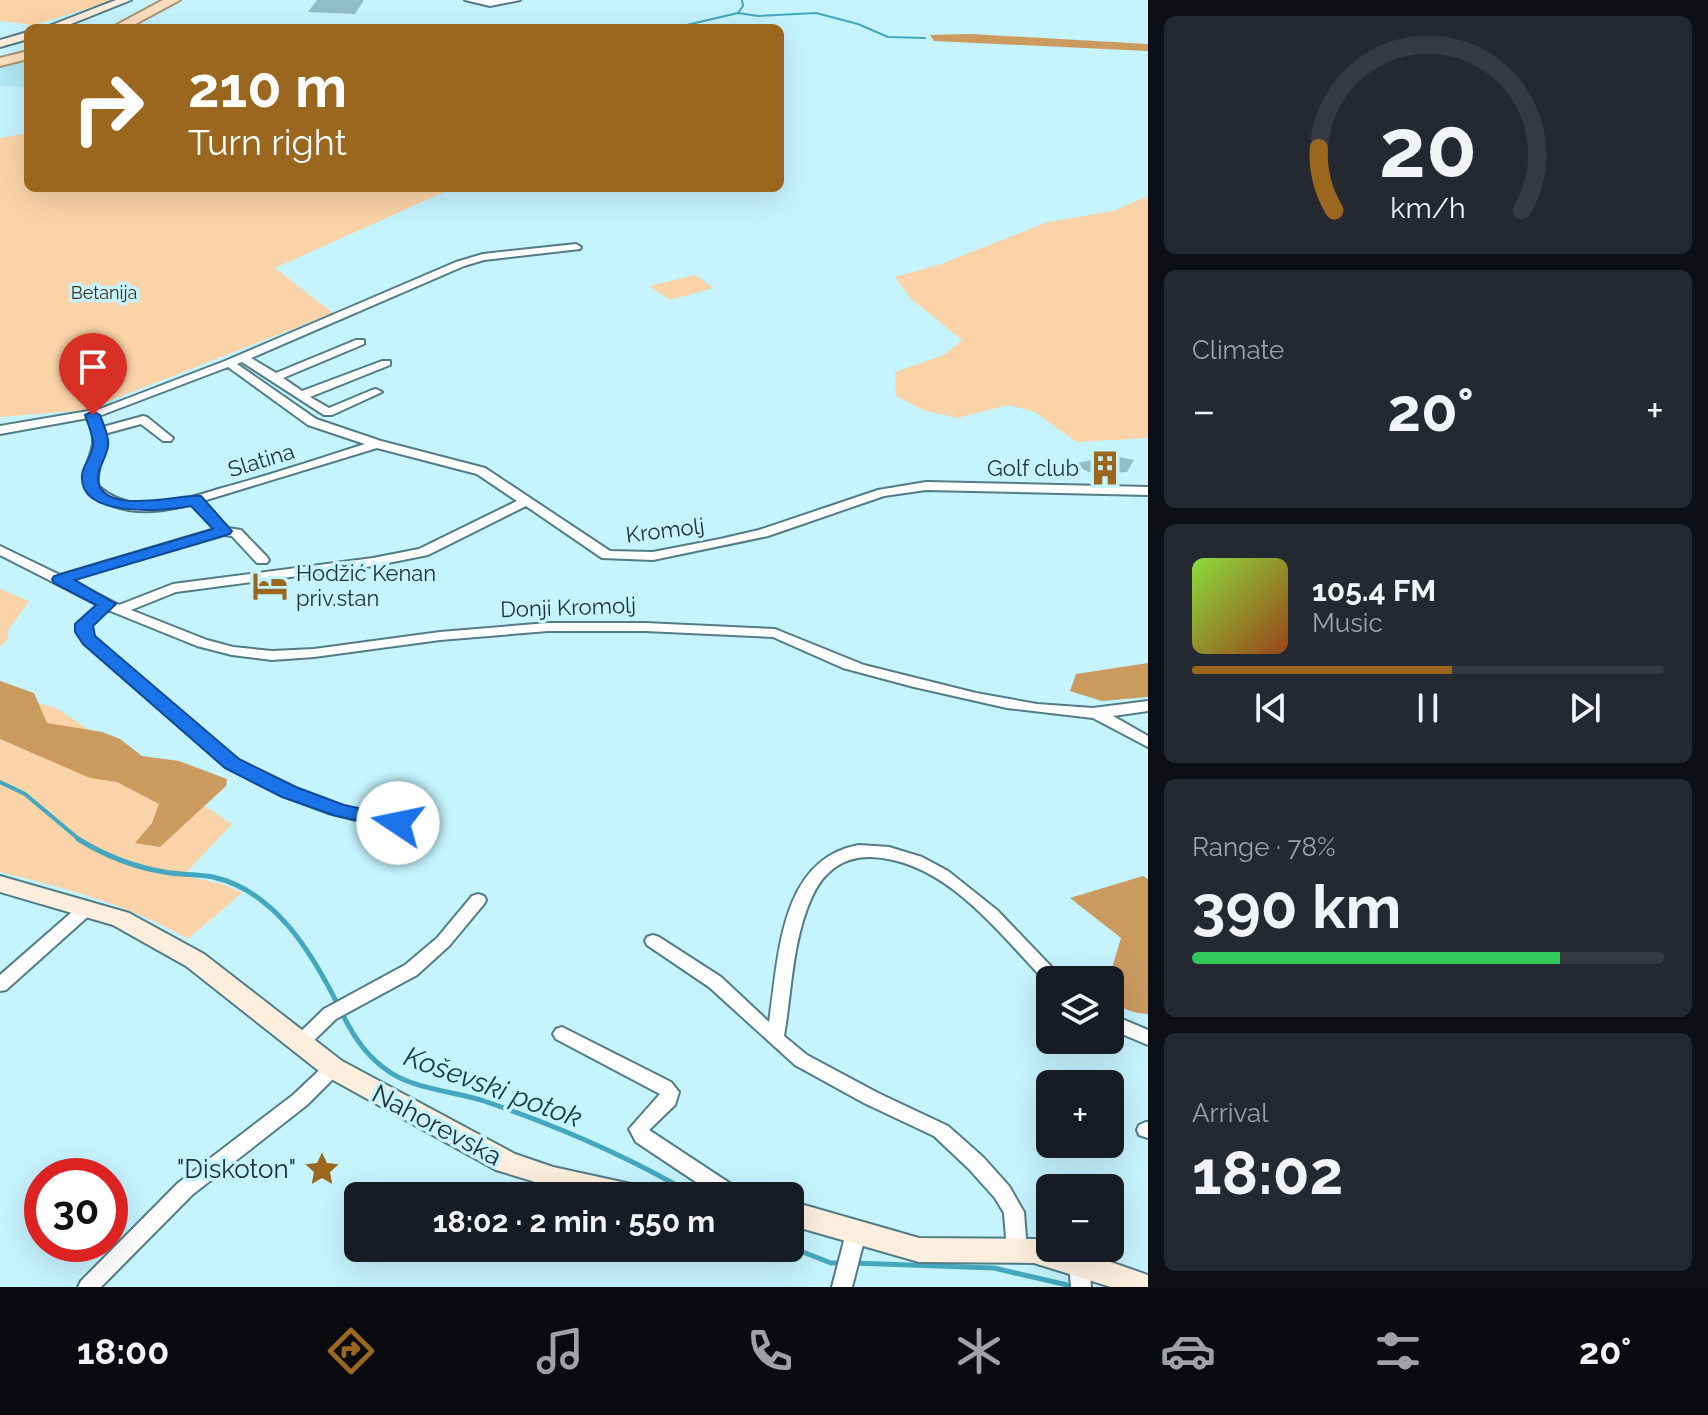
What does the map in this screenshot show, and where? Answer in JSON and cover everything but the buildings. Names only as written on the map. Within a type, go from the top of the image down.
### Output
[{"type":"main road","points":[[126,24],[173,0]]},
{"type":"main road","points":[[0,62],[24,56]]},
{"type":"street","points":[[61,24],[126,0]]},
{"type":"street","points":[[469,0],[490,4],[516,0]]},
{"type":"street","points":[[0,44],[24,36]]},
{"type":"street","points":[[246,359],[460,264],[509,253],[576,247]]},
{"type":"street","points":[[0,430],[93,415],[229,363],[335,328]]},
{"type":"street","points":[[275,377],[360,342]]},
{"type":"street","points":[[246,359],[328,413],[376,392]]},
{"type":"street","name":"Kromolj","points":[[229,363],[312,422],[377,444],[481,471],[607,555],[629,558],[664,554],[763,533],[882,493],[926,486],[1148,491]]},
{"type":"street","points":[[301,396],[386,363]]},
{"type":"street","name":"Slatina","points":[[93,415],[101,444],[90,476],[92,487],[107,500],[138,507],[195,500],[278,477],[377,444]]},
{"type":"street","points":[[99,432],[143,420],[167,438]]},
{"type":"street","points":[[195,500],[224,531]]},
{"type":"street","points":[[398,823],[340,811],[278,787],[232,764],[89,640],[84,624],[114,606],[173,588],[373,562],[423,552],[525,502]]},
{"type":"street","points":[[60,579],[224,531],[236,533],[262,560]]},
{"type":"street","name":"Donji Kromolj","points":[[0,550],[114,606],[206,644],[234,652],[271,655],[586,624],[775,633],[800,640],[857,668],[983,697],[1055,710],[1095,713],[1148,706]]},
{"type":"street","points":[[1095,713],[1148,742]]},
{"type":"street","points":[[775,1038],[787,952],[797,915],[813,879],[828,863],[849,852],[893,852],[923,861],[952,880],[1041,966]]},
{"type":"street","name":"Nahorevska","points":[[0,884],[121,919],[195,960],[333,1068],[506,1162],[570,1182]]},
{"type":"street","points":[[299,1044],[330,1014],[411,970],[443,942],[478,900]]},
{"type":"street","points":[[2,981],[86,909]]},
{"type":"street","points":[[653,941],[715,982],[801,1060],[941,1131],[1002,1192],[1015,1231],[1055,1255],[1080,1276],[1147,1287]]},
{"type":"street","points":[[1124,1027],[1148,1038]]},
{"type":"street","points":[[562,1034],[665,1087],[670,1092],[668,1100],[638,1129],[643,1137],[712,1182]]},
{"type":"street","points":[[88,1287],[185,1189],[300,1100],[333,1068]]},
{"type":"street","points":[[804,1220],[854,1243],[919,1250],[1015,1231]]},
{"type":"street","points":[[844,1281],[854,1243]]},
{"type":"shaded area","points":[[971,34],[1148,44],[1148,51],[934,41],[930,35]]},
{"type":"shaded area","points":[[24,57],[24,87],[0,86],[0,63]]},
{"type":"shaded area","points":[[1148,663],[1148,697],[1102,701],[1070,691],[1076,674]]},
{"type":"shaded area","points":[[0,681],[34,693],[47,723],[102,732],[120,739],[142,756],[179,761],[227,779],[226,786],[160,847],[135,843],[152,823],[159,804],[117,782],[90,778],[0,739]]},
{"type":"shaded area","points":[[1143,876],[1148,879],[1148,1014],[1124,1008],[1124,966],[1113,966],[1121,938],[1070,898]]},
{"type":"green space","points":[[0,0],[114,0],[37,24],[0,21]]},
{"type":"green space","name":"Betanija","points":[[24,134],[24,192],[444,192],[275,268],[333,313],[86,410],[0,417],[0,138]]},
{"type":"green space","points":[[1148,196],[1148,438],[1076,442],[1035,412],[1008,405],[957,418],[923,410],[896,396],[895,372],[944,355],[962,340],[910,298],[895,277],[941,264],[1048,222],[1113,211]]},
{"type":"green space","points":[[695,275],[713,288],[670,300],[649,286]]},
{"type":"green space","points":[[0,589],[29,601],[7,632],[9,638],[0,647]]},
{"type":"green space","points":[[0,693],[56,708],[232,824],[183,876],[223,884],[242,893],[188,939],[120,907],[0,872]]},
{"type":"waterway","points":[[738,13],[743,6],[742,0]]},
{"type":"waterway","points":[[691,24],[738,13]]},
{"type":"waterway","points":[[738,13],[758,16],[816,13],[858,24],[888,37],[925,38]]},
{"type":"waterway","name":"Koševski potok","points":[[0,782],[25,794],[80,840]]},
{"type":"waterway","name":"Koševski potok","points":[[80,840],[130,864],[164,872],[213,877],[235,884],[255,896],[273,910],[303,945],[338,1005]]},
{"type":"waterway","name":"Koševski potok","points":[[342,1013],[369,1054],[402,1079],[484,1101],[538,1121],[592,1143],[672,1182]]},
{"type":"waterway","name":"Koševski potok","points":[[804,1252],[831,1263],[840,1263]]},
{"type":"waterway","name":"Koševski potok","points":[[853,1263],[994,1268],[1076,1287]]},
{"type":"place","name":"Golf club","points":[[1105,468]]},
{"type":"place","name":"Hodžić Kenan priv.stan","points":[[270,586]]},
{"type":"place","name":"\"Diskoton\"","points":[[322,1169]]},
{"type":"route","points":[[93,415],[101,444],[91,468],[92,487],[107,500],[138,507],[195,500],[224,531],[60,579],[107,604],[84,624],[89,640],[232,764],[254,777],[340,811],[398,823]]}]
